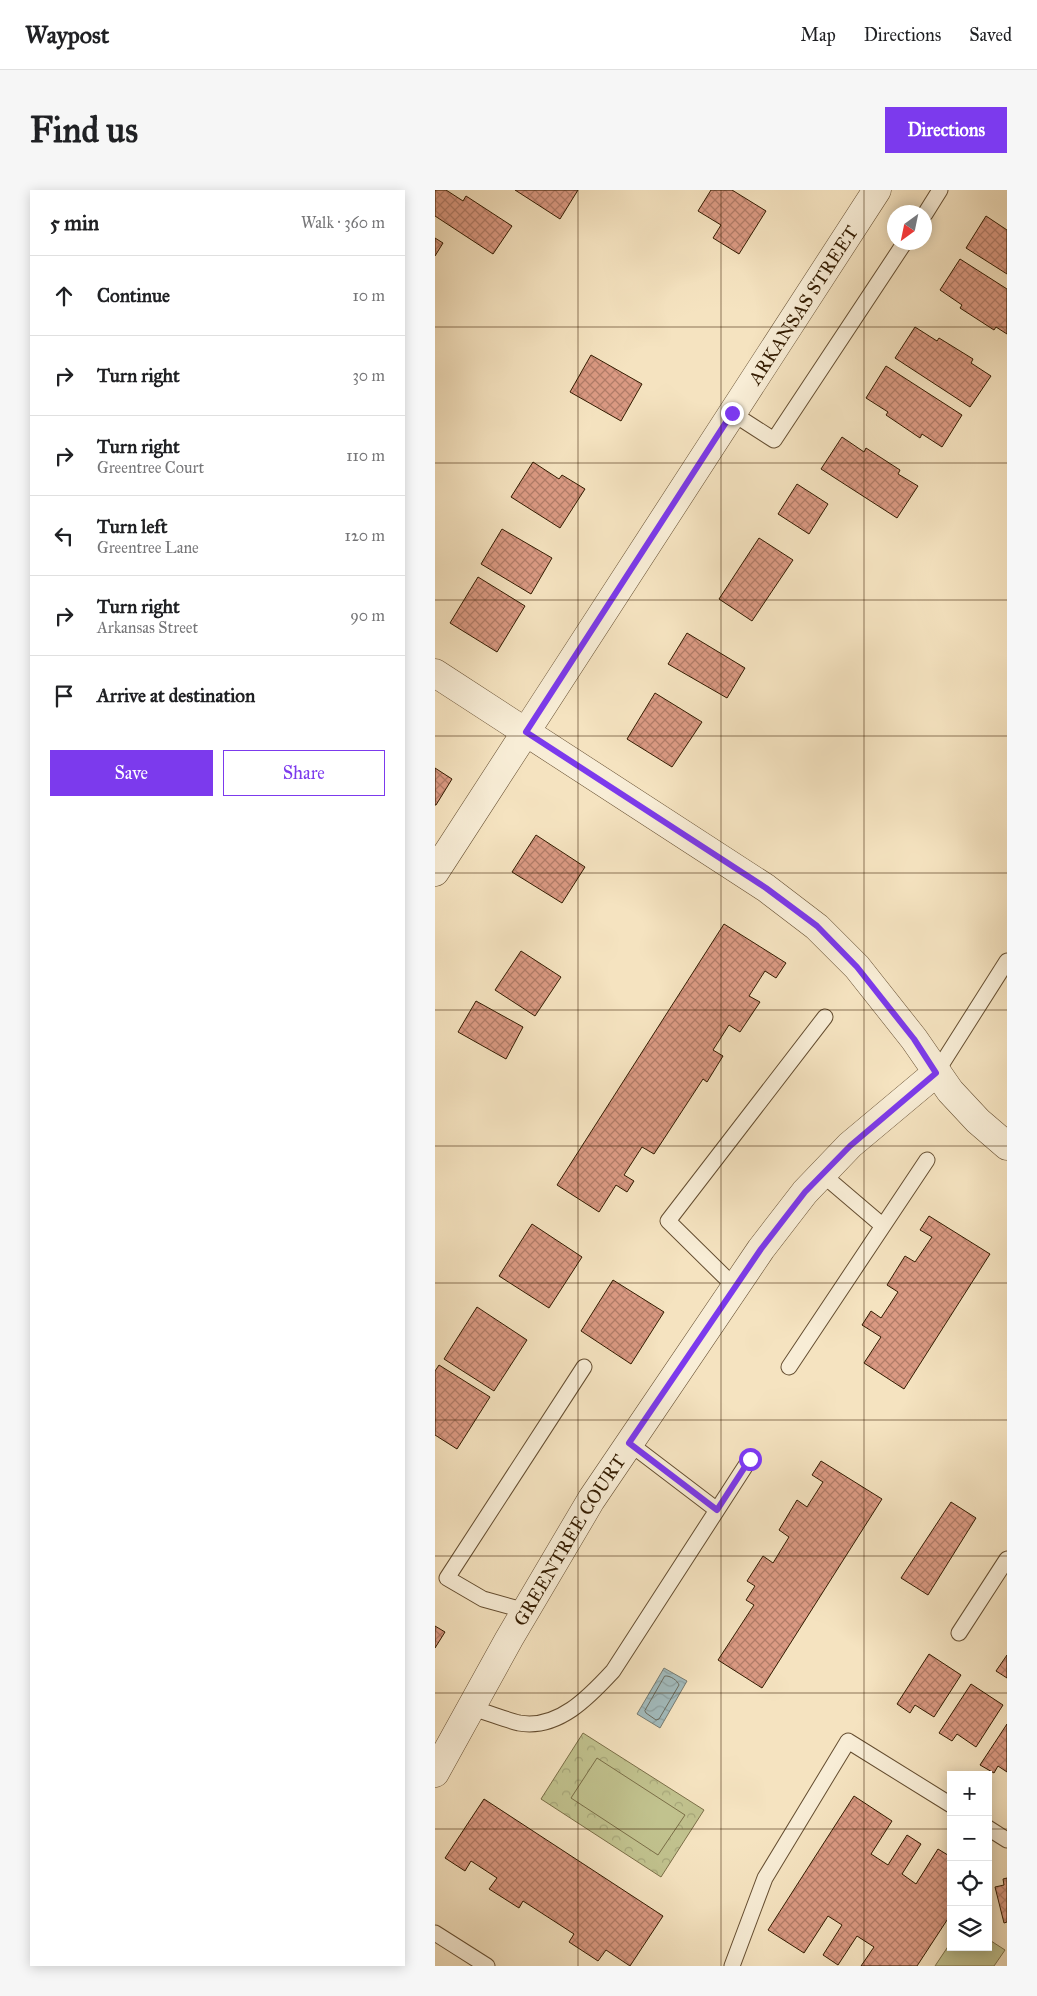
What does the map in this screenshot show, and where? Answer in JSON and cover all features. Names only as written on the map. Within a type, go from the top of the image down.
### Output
[{"type":"street","name":"ARKANSAS STREET","points":[[435,872],[877,190]]},
{"type":"street","points":[[435,673],[766,888],[817,926],[857,967],[914,1039],[950,1091],[1007,1146]]},
{"type":"street","name":"GREENTREE COURT","points":[[435,1773],[525,1611],[591,1500],[761,1249],[799,1199],[822,1174],[850,1146],[936,1073]]},
{"type":"lane","points":[[931,205],[940,190]]},
{"type":"lane","points":[[732,413],[774,440],[900,250]]},
{"type":"lane","points":[[936,1073],[1007,961]]},
{"type":"lane","points":[[735,1287],[668,1222],[825,1017]]},
{"type":"lane","points":[[789,1367],[927,1160]]},
{"type":"lane","points":[[822,1174],[883,1226]]},
{"type":"lane","points":[[525,1611],[483,1599],[447,1578],[584,1367]]},
{"type":"lane","points":[[629,1443],[717,1510]]},
{"type":"lane","points":[[471,1708],[520,1723],[546,1722],[564,1714],[586,1699],[613,1671],[750,1459]]},
{"type":"lane","points":[[959,1633],[1007,1559]]},
{"type":"lane","points":[[733,1966],[765,1878],[848,1741],[947,1803]]},
{"type":"lane","points":[[992,1831],[1007,1840]]},
{"type":"lane","points":[[435,1933],[487,1966]]},
{"type":"green space","points":[[583,1733],[704,1810],[661,1877],[541,1799]]},
{"type":"green space","points":[[597,1758],[685,1815],[658,1855],[571,1798]]},
{"type":"green space","points":[[992,1942],[1005,1950],[994,1966],[935,1966],[947,1948],[947,1951],[992,1951]]},
{"type":"water","points":[[664,1668],[687,1681],[660,1728],[637,1714]]},
{"type":"building","points":[[435,190],[446,190],[463,201],[466,196],[512,226],[493,254],[435,216]]},
{"type":"building","points":[[515,190],[578,190],[560,219]]},
{"type":"building","points":[[711,190],[732,190],[766,211],[739,254],[713,238],[721,225],[698,211]]},
{"type":"building","points":[[986,216],[1007,230],[1007,274],[966,248]]},
{"type":"building","points":[[435,238],[443,243],[435,256]]},
{"type":"building","points":[[960,259],[1007,289],[1007,334],[996,327],[994,330],[960,308],[962,305],[940,290]]},
{"type":"building","points":[[915,327],[937,341],[939,338],[973,359],[971,363],[991,376],[970,407],[895,358]]},
{"type":"building","points":[[591,355],[642,384],[621,421],[570,392]]},
{"type":"building","points":[[886,366],[962,415],[942,447],[922,434],[920,438],[886,415],[888,412],[866,398]]},
{"type":"building","points":[[842,437],[864,452],[866,448],[900,470],[898,474],[918,486],[897,518],[821,469]]},
{"type":"building","points":[[533,462],[559,479],[562,475],[585,489],[560,528],[511,497]]},
{"type":"building","points":[[797,484],[828,504],[809,534],[778,514]]},
{"type":"building","points":[[502,529],[552,558],[531,594],[481,564]]},
{"type":"building","points":[[759,538],[793,560],[752,621],[719,599]]},
{"type":"building","points":[[478,577],[525,606],[497,652],[450,623]]},
{"type":"building","points":[[687,633],[745,668],[727,698],[668,664]]},
{"type":"building","points":[[655,693],[702,722],[672,767],[627,739]]},
{"type":"building","points":[[435,768],[452,779],[436,805],[435,805]]},
{"type":"building","points":[[536,835],[585,867],[562,903],[512,872]]},
{"type":"building","points":[[724,924],[786,963],[776,978],[765,971],[749,996],[760,1002],[740,1032],[729,1025],[713,1050],[723,1056],[707,1082],[703,1079],[654,1154],[642,1147],[624,1175],[634,1181],[627,1192],[616,1185],[599,1212],[557,1185]]},
{"type":"building","points":[[521,951],[561,977],[535,1016],[495,990]]},
{"type":"building","points":[[476,1001],[523,1027],[506,1059],[458,1032]]},
{"type":"building","points":[[929,1216],[990,1254],[904,1389],[864,1363],[881,1337],[862,1325],[871,1311],[881,1318],[898,1292],[887,1285],[905,1256],[915,1262],[932,1237],[920,1230]]},
{"type":"building","points":[[532,1224],[582,1257],[549,1308],[499,1276]]},
{"type":"building","points":[[613,1280],[664,1312],[631,1364],[581,1331]]},
{"type":"building","points":[[477,1307],[527,1340],[494,1391],[444,1359]]},
{"type":"building","points":[[439,1365],[490,1397],[457,1449],[435,1435],[435,1371]]},
{"type":"building","points":[[821,1461],[882,1499],[762,1688],[718,1660],[754,1605],[746,1600],[755,1586],[747,1581],[763,1556],[773,1563],[789,1537],[779,1530],[797,1500],[807,1507],[823,1482],[812,1475]]},
{"type":"building","points":[[951,1502],[976,1518],[928,1595],[901,1578]]},
{"type":"building","points":[[435,1626],[445,1632],[435,1648]]},
{"type":"building","points":[[929,1654],[961,1675],[934,1717],[915,1705],[910,1713],[897,1704]]},
{"type":"building","points":[[1007,1655],[1007,1678],[996,1671]]},
{"type":"building","points":[[971,1684],[1003,1705],[976,1747],[957,1734],[952,1741],[939,1733]]},
{"type":"building","points":[[1007,1724],[1007,1772],[998,1766],[994,1773],[980,1765]]},
{"type":"building","points":[[854,1796],[892,1821],[871,1854],[888,1865],[907,1835],[921,1844],[902,1874],[916,1884],[938,1849],[947,1855],[947,1920],[917,1966],[861,1966],[874,1947],[857,1936],[838,1965],[823,1955],[842,1925],[828,1916],[804,1953],[768,1930]]},
{"type":"building","points":[[484,1799],[663,1916],[630,1966],[606,1950],[598,1961],[569,1942],[574,1934],[523,1901],[519,1908],[489,1889],[497,1878],[471,1861],[465,1871],[445,1858]]},
{"type":"building","points":[[1007,1878],[1007,1922],[1004,1923],[995,1887],[1004,1885],[1003,1879]]},
{"type":"route","points":[[732,413],[526,732],[766,888],[817,926],[857,967],[914,1039],[936,1073],[850,1146],[805,1192],[761,1249],[629,1443],[717,1510],[750,1459]]}]
